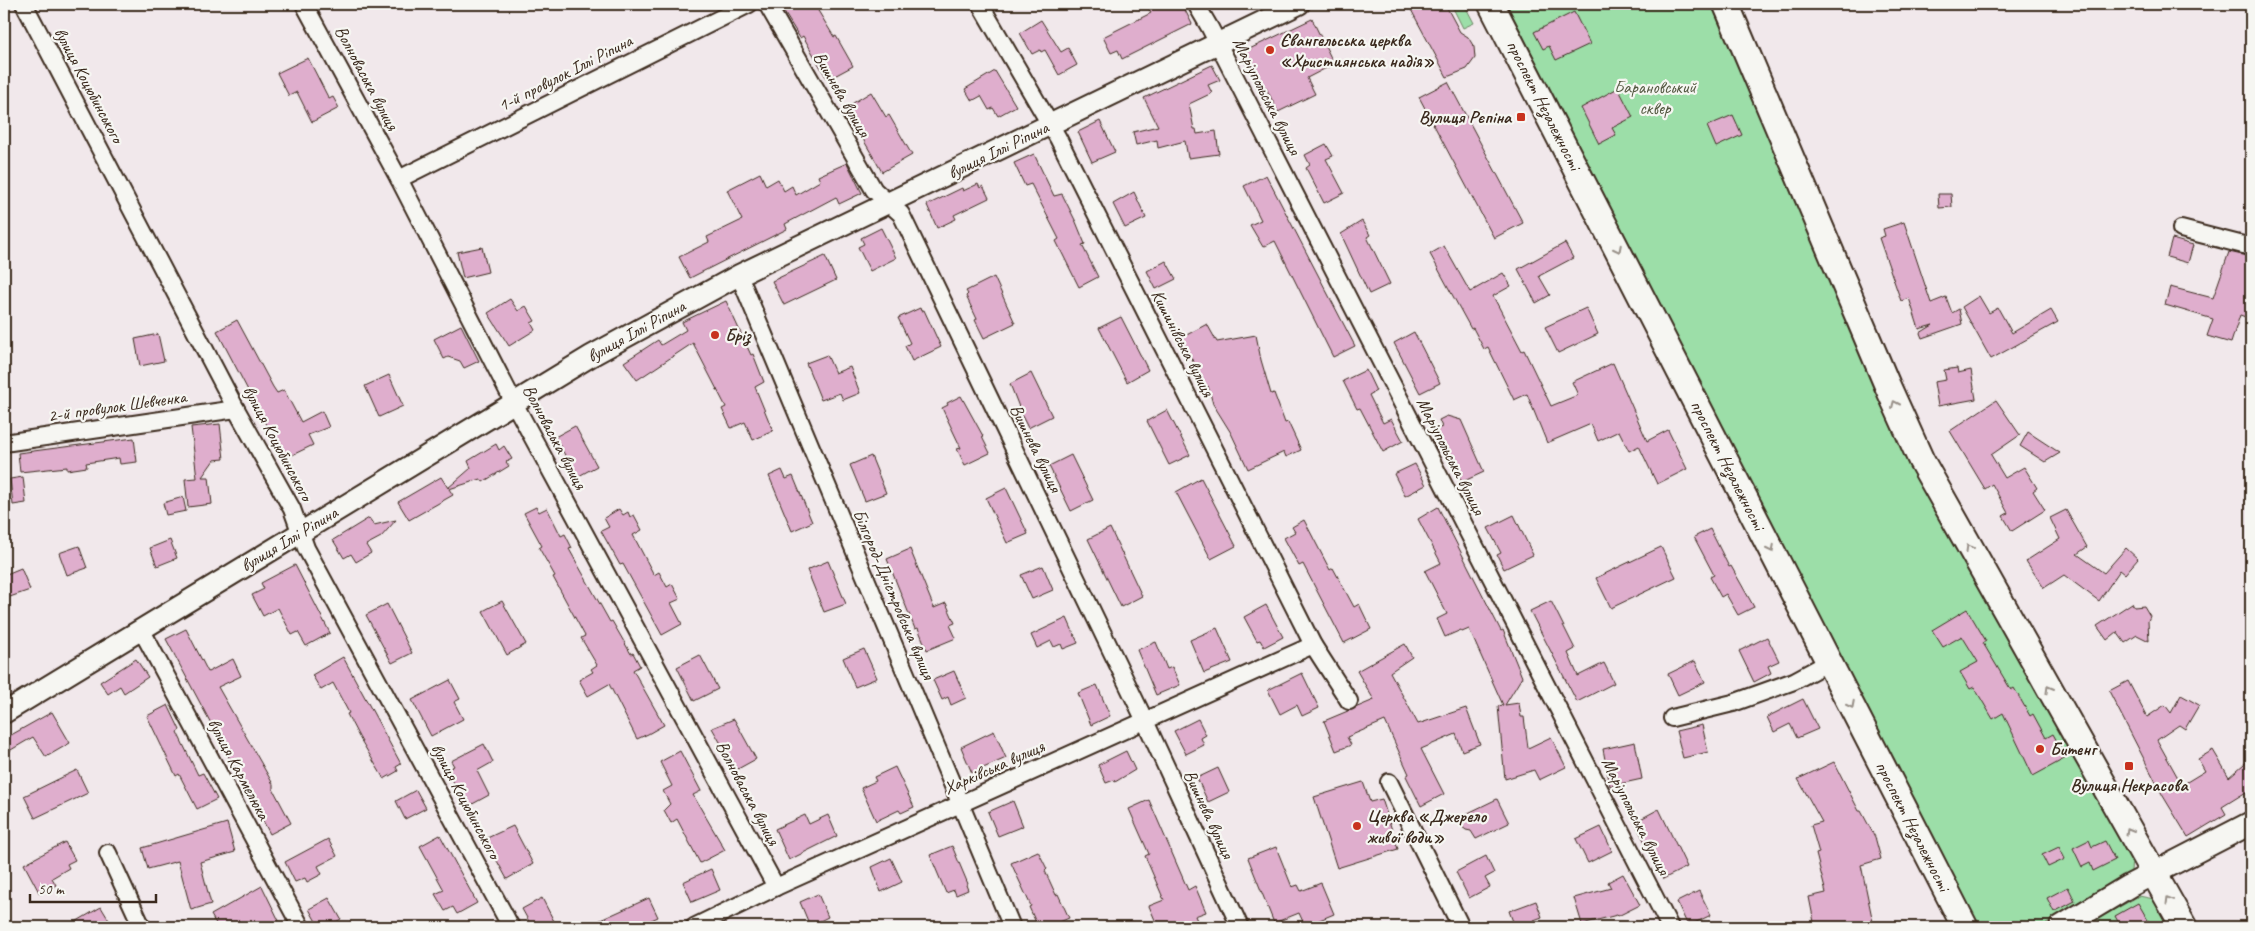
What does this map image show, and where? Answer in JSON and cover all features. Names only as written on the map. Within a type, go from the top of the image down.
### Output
[{"type":"main road","name":"проспект Незалежності","points":[[1491,4],[1965,927]]},
{"type":"main road","points":[[1726,4],[1888,387],[1921,460],[1944,504],[2184,927]]},
{"type":"main road","points":[[2061,927],[2154,873],[2251,823]]},
{"type":"street","name":"вулиця Коцюбинського","points":[[24,4],[236,409],[292,509],[306,548],[511,927]]},
{"type":"street","name":"Волноваська вулиця","points":[[304,4],[399,179],[514,403],[776,887]]},
{"type":"street","name":"1-й провулок Іллі Ріпина","points":[[399,179],[748,4]]},
{"type":"street","name":"Вишнева вулиця","points":[[767,4],[874,190],[901,214],[1145,721],[1240,927]]},
{"type":"street","name":"Кишинівська вулиця","points":[[980,4],[1051,124],[1313,645],[1349,701]]},
{"type":"street","name":"Маріупольська вулиця","points":[[1196,4],[1670,927]]},
{"type":"street","name":"вулиця Іллі Ріпина","points":[[4,713],[514,403],[670,311],[740,275],[1298,4]]},
{"type":"street","points":[[2182,229],[2251,247]]},
{"type":"street","name":"Білгород-Дністровська вулиця","points":[[740,275],[1012,927]]},
{"type":"street","name":"2-й провулок Шевченка","points":[[4,443],[236,409]]},
{"type":"street","name":"вулиця Кармелюка","points":[[141,629],[301,927]]},
{"type":"street","name":"Харківська вулиця","points":[[694,927],[776,887],[1313,645]]},
{"type":"street","points":[[1672,718],[1733,703],[1794,681],[1829,662]]},
{"type":"street","points":[[1389,782],[1461,927]]},
{"type":"street","points":[[108,853],[142,927]]},
{"type":"green space","points":[[1451,4],[1464,4],[1474,23],[1463,28]]},
{"type":"green space","name":"Барановський сквер","points":[[1507,4],[1714,4],[1911,465],[2132,858],[2131,871],[2125,878],[2041,927],[1978,927],[1725,436]]},
{"type":"green space","points":[[2139,896],[2154,899],[2169,927],[2083,927]]},
{"type":"building","points":[[791,4],[814,4],[834,37],[836,36],[853,66],[829,79],[826,77],[803,36],[800,38],[782,9]]},
{"type":"building","points":[[1155,4],[1182,4],[1192,24],[1122,59],[1118,50],[1111,53],[1103,37],[1151,13],[1148,8]]},
{"type":"building","points":[[1408,4],[1445,4],[1460,32],[1468,37],[1474,47],[1475,58],[1467,69],[1447,77]]},
{"type":"building","points":[[1574,12],[1590,44],[1556,60],[1549,46],[1543,49],[1534,32]]},
{"type":"building","points":[[1312,19],[1334,64],[1307,78],[1315,94],[1278,112],[1266,88],[1259,91],[1241,53]]},
{"type":"building","points":[[1041,20],[1061,52],[1068,48],[1077,65],[1059,75],[1045,50],[1032,54],[1020,33]]},
{"type":"building","points":[[308,58],[329,99],[333,97],[339,108],[312,122],[297,92],[289,96],[277,73]]},
{"type":"building","points":[[1212,65],[1220,80],[1208,85],[1212,93],[1189,104],[1194,129],[1196,129],[1197,134],[1216,131],[1219,154],[1188,158],[1185,141],[1158,148],[1157,140],[1136,145],[1133,132],[1158,126],[1144,98]]},
{"type":"building","points":[[995,71],[1016,106],[998,116],[993,108],[989,110],[981,96],[972,101],[965,89]]},
{"type":"building","points":[[1448,82],[1523,223],[1494,238],[1419,97]]},
{"type":"building","points":[[1618,88],[1633,117],[1612,128],[1616,135],[1599,144],[1581,108]]},
{"type":"building","points":[[871,92],[886,117],[889,115],[912,155],[882,172],[845,108]]},
{"type":"building","points":[[1733,115],[1742,135],[1716,147],[1707,126]]},
{"type":"building","points":[[1100,121],[1115,152],[1092,162],[1078,132]]},
{"type":"building","points":[[1326,144],[1333,156],[1326,159],[1344,193],[1324,203],[1306,168],[1310,165],[1305,155]]},
{"type":"building","points":[[1034,154],[1054,196],[1062,194],[1085,244],[1082,245],[1098,277],[1079,287],[1056,241],[1059,239],[1031,184],[1025,186],[1014,163]]},
{"type":"building","points":[[847,163],[862,193],[839,204],[836,197],[785,224],[787,229],[690,278],[679,257],[709,242],[707,237],[742,220],[727,190],[760,173],[766,186],[778,179],[784,191],[792,186],[796,195],[820,181],[818,176]]},
{"type":"building","points":[[1266,175],[1355,346],[1333,357],[1275,241],[1263,247],[1250,225],[1261,220],[1244,186]]},
{"type":"building","points":[[978,184],[980,188],[983,186],[989,198],[954,215],[956,219],[937,228],[927,205],[962,188],[963,191]]},
{"type":"building","points":[[1134,192],[1146,218],[1125,228],[1113,204]]},
{"type":"building","points":[[1938,194],[1951,194],[1952,207],[1939,208]]},
{"type":"building","points":[[1362,221],[1370,235],[1367,237],[1390,284],[1369,294],[1341,234]]},
{"type":"building","points":[[1904,222],[1931,303],[1946,297],[1952,313],[1959,309],[1962,324],[1922,338],[1920,333],[1933,325],[1919,329],[1909,298],[1901,301],[1879,238],[1885,236],[1883,229]]},
{"type":"building","points":[[881,228],[896,258],[870,271],[858,247],[864,244],[861,238]]},
{"type":"building","points":[[2172,239],[2193,245],[2188,263],[2167,257]]},
{"type":"building","points":[[1565,243],[1573,258],[1539,276],[1550,295],[1536,303],[1518,269]]},
{"type":"building","points":[[1444,246],[1470,292],[1503,273],[1511,286],[1493,296],[1522,351],[1524,350],[1551,406],[1578,395],[1572,382],[1613,363],[1647,441],[1668,430],[1687,469],[1657,484],[1639,446],[1629,451],[1619,431],[1598,441],[1591,424],[1547,443],[1527,394],[1514,400],[1488,347],[1484,349],[1473,328],[1471,329],[1430,254]]},
{"type":"building","points":[[482,247],[488,272],[463,278],[457,252]]},
{"type":"building","points":[[2229,252],[2251,257],[2251,319],[2240,315],[2231,343],[2207,336],[2213,319],[2165,305],[2170,287],[2213,298]]},
{"type":"building","points":[[825,256],[836,280],[784,305],[772,281]]},
{"type":"building","points":[[1166,261],[1176,279],[1156,289],[1147,271]]},
{"type":"building","points":[[994,277],[1015,323],[984,338],[975,320],[977,319],[966,296],[968,294],[966,291]]},
{"type":"building","points":[[1979,296],[1989,313],[1998,308],[2012,333],[2051,310],[2058,322],[1991,359],[1962,307]]},
{"type":"building","points":[[510,299],[518,311],[526,306],[535,321],[531,323],[535,330],[509,346],[488,313]]},
{"type":"building","points":[[726,301],[751,355],[753,354],[764,382],[755,387],[773,431],[753,440],[745,422],[731,428],[722,409],[726,407],[693,343],[637,380],[624,362],[658,340],[661,345],[686,330],[682,322]]},
{"type":"building","points":[[920,308],[921,311],[924,310],[941,347],[912,361],[905,346],[910,343],[898,318]]},
{"type":"building","points":[[1586,308],[1598,334],[1558,353],[1545,327]]},
{"type":"building","points":[[1121,317],[1148,370],[1127,382],[1099,328]]},
{"type":"building","points":[[237,320],[273,387],[277,393],[284,390],[301,422],[322,411],[329,427],[308,435],[313,445],[284,459],[217,331]]},
{"type":"building","points":[[1207,324],[1217,342],[1256,335],[1271,394],[1274,393],[1285,423],[1288,422],[1301,450],[1286,457],[1284,452],[1248,469],[1231,433],[1213,404],[1208,386],[1206,387],[1181,338]]},
{"type":"building","points":[[461,325],[479,361],[464,368],[460,361],[448,357],[444,359],[434,339]]},
{"type":"building","points":[[1414,332],[1440,383],[1420,393],[1394,343]]},
{"type":"building","points":[[158,334],[164,361],[140,366],[135,339]]},
{"type":"building","points":[[827,355],[835,373],[850,367],[860,393],[843,400],[840,393],[821,400],[806,363]]},
{"type":"building","points":[[1957,368],[1958,373],[1971,370],[1976,399],[1938,406],[1934,382],[1946,380],[1944,370]]},
{"type":"building","points":[[1366,370],[1376,391],[1369,395],[1383,423],[1391,419],[1403,441],[1383,452],[1360,408],[1357,409],[1343,381]]},
{"type":"building","points":[[1031,373],[1052,416],[1028,428],[1018,408],[1010,384]]},
{"type":"building","points":[[389,375],[403,406],[379,417],[365,386]]},
{"type":"building","points":[[961,396],[990,453],[965,465],[957,449],[961,448],[942,408],[948,405],[947,403]]},
{"type":"building","points":[[1996,400],[2020,435],[1991,455],[2005,478],[2024,467],[2037,488],[2033,491],[2045,510],[2012,531],[2003,516],[2008,513],[1992,484],[1985,489],[1950,431]]},
{"type":"building","points":[[1167,410],[1190,455],[1169,465],[1147,421]]},
{"type":"building","points":[[1447,416],[1461,420],[1484,472],[1462,482],[1435,430],[1442,427],[1439,420]]},
{"type":"building","points":[[220,424],[224,459],[214,460],[202,477],[209,477],[212,504],[188,507],[185,479],[197,478],[191,427]]},
{"type":"building","points":[[575,426],[597,466],[577,477],[555,437]]},
{"type":"building","points":[[2028,432],[2060,453],[2045,462],[2020,446]]},
{"type":"building","points":[[134,438],[137,462],[120,464],[119,458],[86,463],[87,467],[67,470],[67,467],[20,472],[18,453]]},
{"type":"building","points":[[496,444],[499,450],[504,446],[512,459],[506,462],[509,466],[483,482],[481,479],[449,489],[453,495],[409,520],[398,502],[441,477],[448,488],[471,468],[468,461]]},
{"type":"building","points":[[1071,455],[1093,500],[1071,511],[1049,466]]},
{"type":"building","points":[[871,456],[886,493],[865,501],[850,465]]},
{"type":"building","points":[[1415,464],[1426,485],[1405,496],[1394,474]]},
{"type":"building","points":[[782,470],[786,479],[793,476],[812,522],[792,531],[769,476]]},
{"type":"building","points":[[23,477],[26,503],[13,505],[10,479]]},
{"type":"building","points":[[1201,478],[1236,546],[1211,559],[1176,492]]},
{"type":"building","points":[[1006,488],[1028,534],[1007,543],[986,498]]},
{"type":"building","points":[[183,497],[186,511],[166,515],[163,503]]},
{"type":"building","points":[[536,507],[539,512],[547,508],[561,536],[565,534],[572,548],[569,549],[610,622],[612,621],[640,666],[633,670],[664,725],[648,734],[637,739],[609,684],[588,696],[579,680],[593,672],[591,669],[597,665],[581,638],[585,636],[553,577],[555,576],[539,548],[542,546],[524,513]]},
{"type":"building","points":[[1438,507],[1501,631],[1503,630],[1522,677],[1505,705],[1519,703],[1521,717],[1524,717],[1528,748],[1551,737],[1566,767],[1539,780],[1534,770],[1505,779],[1498,706],[1503,705],[1469,629],[1462,632],[1461,630],[1445,637],[1437,619],[1447,614],[1425,571],[1441,563],[1418,519]]},
{"type":"building","points":[[619,509],[623,515],[628,512],[630,517],[634,515],[642,530],[633,535],[654,575],[659,572],[667,587],[672,584],[680,599],[671,603],[682,624],[662,635],[623,564],[620,565],[601,531],[609,527],[604,518]]},
{"type":"building","points":[[2066,510],[2087,547],[2077,554],[2104,573],[2126,548],[2138,559],[2125,574],[2120,570],[2099,601],[2064,575],[2044,588],[2026,561],[2060,539],[2050,518]]},
{"type":"building","points":[[1514,515],[1533,555],[1504,569],[1497,555],[1501,553],[1488,528]]},
{"type":"building","points":[[369,518],[374,525],[396,520],[381,537],[366,545],[371,553],[356,562],[351,554],[344,558],[333,540]]},
{"type":"building","points":[[1304,520],[1330,570],[1333,568],[1354,607],[1359,604],[1371,629],[1344,643],[1303,564],[1299,566],[1284,538],[1295,532],[1292,527]]},
{"type":"building","points":[[1110,528],[1142,596],[1121,607],[1088,539]]},
{"type":"building","points":[[1710,529],[1729,567],[1731,566],[1754,607],[1738,615],[1726,594],[1721,597],[1710,577],[1714,575],[1694,537]]},
{"type":"building","points":[[170,540],[177,558],[157,566],[150,548]]},
{"type":"building","points":[[79,546],[87,568],[67,575],[59,553]]},
{"type":"building","points":[[1661,547],[1676,577],[1611,608],[1596,578]]},
{"type":"building","points":[[910,549],[934,608],[946,603],[955,623],[950,625],[956,638],[927,650],[918,628],[915,629],[887,559]]},
{"type":"building","points":[[828,561],[846,604],[824,612],[807,570]]},
{"type":"building","points":[[295,565],[330,633],[306,646],[298,632],[292,635],[278,608],[263,616],[252,595],[264,589],[261,583]]},
{"type":"building","points":[[1043,566],[1053,590],[1032,599],[1021,575]]},
{"type":"building","points":[[21,568],[30,590],[4,599],[4,575]]},
{"type":"building","points":[[502,601],[526,644],[507,655],[483,611]]},
{"type":"building","points":[[1551,601],[1575,649],[1568,653],[1578,676],[1604,663],[1614,683],[1577,702],[1530,611]]},
{"type":"building","points":[[2132,603],[2134,607],[2144,606],[2150,616],[2148,621],[2149,641],[2137,635],[2125,643],[2117,632],[2107,640],[2097,626]]},
{"type":"building","points":[[387,604],[412,653],[392,663],[366,615]]},
{"type":"building","points":[[1266,605],[1283,637],[1264,647],[1260,640],[1257,641],[1244,617]]},
{"type":"building","points":[[1967,609],[1986,641],[1983,643],[2011,690],[2014,688],[2030,716],[2033,714],[2046,738],[2053,734],[2066,758],[2033,776],[2003,713],[1993,719],[1974,687],[1970,689],[1960,672],[1978,662],[1962,636],[1943,647],[1932,630]]},
{"type":"building","points":[[1067,618],[1078,643],[1063,649],[1061,644],[1054,647],[1051,641],[1037,648],[1031,635]]},
{"type":"building","points":[[1217,628],[1232,662],[1204,673],[1190,640]]},
{"type":"building","points":[[186,629],[208,672],[233,659],[241,676],[218,687],[273,784],[273,789],[291,823],[270,834],[166,639]]},
{"type":"building","points":[[1767,637],[1779,661],[1768,666],[1771,673],[1754,682],[1739,651]]},
{"type":"building","points":[[1156,642],[1167,669],[1172,667],[1180,685],[1156,695],[1137,650]]},
{"type":"building","points":[[1405,644],[1412,657],[1390,672],[1418,724],[1466,708],[1480,744],[1462,751],[1456,734],[1421,749],[1444,794],[1421,806],[1406,776],[1409,774],[1385,721],[1347,737],[1351,745],[1336,751],[1324,721],[1374,700],[1357,671]]},
{"type":"building","points":[[864,649],[877,678],[855,687],[843,658]]},
{"type":"building","points":[[700,655],[718,689],[694,701],[677,667]]},
{"type":"building","points":[[343,657],[401,764],[396,767],[398,771],[384,779],[359,737],[333,683],[321,690],[312,675]]},
{"type":"building","points":[[136,659],[148,677],[124,693],[120,686],[108,694],[100,682]]},
{"type":"building","points":[[1695,661],[1705,682],[1678,695],[1668,674]]},
{"type":"building","points":[[954,671],[966,698],[951,705],[948,697],[942,700],[933,680]]},
{"type":"building","points":[[1302,673],[1319,708],[1302,716],[1297,705],[1280,714],[1268,690]]},
{"type":"building","points":[[450,680],[460,699],[454,702],[463,719],[431,736],[412,700]]},
{"type":"building","points":[[2128,681],[2147,717],[2165,705],[2171,713],[2181,695],[2199,705],[2185,729],[2179,725],[2157,740],[2182,785],[2205,771],[2198,759],[2213,750],[2229,777],[2251,758],[2251,789],[2222,807],[2226,814],[2188,837],[2163,796],[2109,691]]},
{"type":"building","points":[[1097,685],[1110,716],[1091,725],[1078,693]]},
{"type":"building","points":[[1803,699],[1818,729],[1797,738],[1790,724],[1774,732],[1767,717]]},
{"type":"building","points":[[168,705],[180,730],[177,732],[198,775],[203,773],[217,799],[197,809],[179,774],[176,776],[147,716]]},
{"type":"building","points":[[52,712],[70,743],[46,757],[33,737],[4,754],[4,739]]},
{"type":"building","points":[[734,719],[756,759],[736,770],[712,728]]},
{"type":"building","points":[[1198,719],[1206,735],[1201,738],[1204,745],[1186,754],[1174,731]]},
{"type":"building","points":[[1702,725],[1708,752],[1683,758],[1676,731]]},
{"type":"building","points":[[994,731],[1006,758],[972,773],[961,747]]},
{"type":"building","points":[[1635,742],[1642,779],[1610,786],[1603,749]]},
{"type":"building","points":[[484,744],[493,762],[477,771],[489,795],[467,807],[447,770],[454,766],[451,761]]},
{"type":"building","points":[[680,751],[701,791],[693,795],[725,850],[700,863],[677,819],[671,823],[664,810],[670,804],[663,791],[672,786],[660,762]]},
{"type":"building","points":[[1126,751],[1135,770],[1115,782],[1114,780],[1106,783],[1098,765]]},
{"type":"building","points":[[1834,762],[1859,811],[1861,811],[1875,837],[1881,859],[1861,865],[1874,927],[1815,927],[1809,897],[1826,893],[1816,854],[1819,853],[1811,825],[1822,822],[1798,779]]},
{"type":"building","points":[[895,767],[914,807],[901,813],[899,810],[876,821],[861,788],[876,781],[874,777]]},
{"type":"building","points":[[1218,768],[1229,792],[1208,802],[1197,778]]},
{"type":"building","points":[[77,770],[88,793],[35,818],[24,796]]},
{"type":"building","name":"Церква «Джерело живої води»","points":[[1363,782],[1370,802],[1382,799],[1398,849],[1337,868],[1314,797]]},
{"type":"building","points":[[416,790],[426,808],[405,819],[396,801]]},
{"type":"building","points":[[1497,799],[1509,823],[1476,839],[1471,831],[1461,826],[1461,820],[1464,815]]},
{"type":"building","points":[[1149,800],[1188,890],[1195,886],[1206,912],[1195,916],[1200,927],[1158,927],[1149,906],[1164,900],[1145,856],[1149,854],[1129,809]]},
{"type":"building","points":[[1013,801],[1023,826],[998,836],[988,812]]},
{"type":"building","points":[[1659,809],[1687,867],[1663,879],[1635,822]]},
{"type":"building","points":[[805,815],[809,824],[828,815],[837,836],[789,860],[775,829]]},
{"type":"building","points":[[227,823],[235,852],[200,862],[211,904],[191,910],[178,861],[148,869],[142,848]]},
{"type":"building","points":[[513,826],[533,864],[507,879],[485,839]]},
{"type":"building","points":[[1601,827],[1612,851],[1588,863],[1576,839]]},
{"type":"building","points":[[440,835],[477,903],[457,914],[453,907],[445,911],[435,894],[444,890],[420,846]]},
{"type":"building","points":[[328,839],[337,856],[318,866],[322,874],[307,882],[305,878],[295,882],[285,862]]},
{"type":"building","points":[[2089,840],[2092,847],[2105,841],[2115,860],[2093,871],[2090,863],[2082,867],[2073,848]]},
{"type":"building","points":[[65,842],[75,860],[67,864],[69,868],[52,878],[56,885],[40,894],[24,864]]},
{"type":"building","points":[[952,846],[968,884],[966,885],[968,890],[956,895],[954,890],[946,893],[930,855]]},
{"type":"building","points":[[1276,847],[1292,887],[1298,885],[1301,891],[1321,883],[1334,914],[1305,926],[1299,913],[1274,923],[1248,858]]},
{"type":"building","points":[[2059,847],[2065,859],[2048,867],[2042,855]]},
{"type":"building","points":[[1038,851],[1047,869],[1045,871],[1056,895],[1058,894],[1069,918],[1048,927],[1038,927],[1029,907],[1031,906],[1011,863]]},
{"type":"building","points":[[1486,856],[1494,873],[1485,878],[1490,887],[1469,898],[1456,872]]},
{"type":"building","points":[[891,858],[902,882],[881,892],[872,867]]},
{"type":"building","points":[[711,869],[720,890],[692,902],[683,882]]},
{"type":"building","points":[[1623,874],[1640,905],[1618,916],[1582,924],[1574,898],[1611,888],[1608,882]]},
{"type":"building","points":[[262,886],[282,927],[218,927],[211,915]]},
{"type":"building","points":[[2068,887],[2075,901],[2054,912],[2047,898]]},
{"type":"building","points":[[1699,891],[1711,915],[1688,926],[1677,902]]},
{"type":"building","points":[[818,894],[828,917],[810,926],[800,902]]},
{"type":"building","points":[[329,898],[341,919],[327,927],[319,927],[309,909]]},
{"type":"building","points":[[542,898],[557,927],[532,927],[522,909]]},
{"type":"building","points":[[649,898],[658,917],[636,927],[585,927]]},
{"type":"building","points":[[1536,901],[1542,917],[1534,920],[1537,927],[1515,927],[1509,911]]},
{"type":"building","points":[[2138,903],[2149,922],[2139,927],[2121,927],[2115,916]]},
{"type":"building","points":[[101,907],[113,927],[67,927]]},
{"type":"place","name":"Євангельська церква «Християнська надія»","points":[[1270,50]]},
{"type":"place","name":"Вулиця Рєпіна","points":[[1521,117]]},
{"type":"place","name":"Бріз","points":[[715,335]]},
{"type":"place","name":"Битенг","points":[[2040,749]]},
{"type":"place","name":"Вулиця Некрасова","points":[[2129,766]]},
{"type":"place","name":"Церква «Джерело живої води»","points":[[1357,826]]}]
